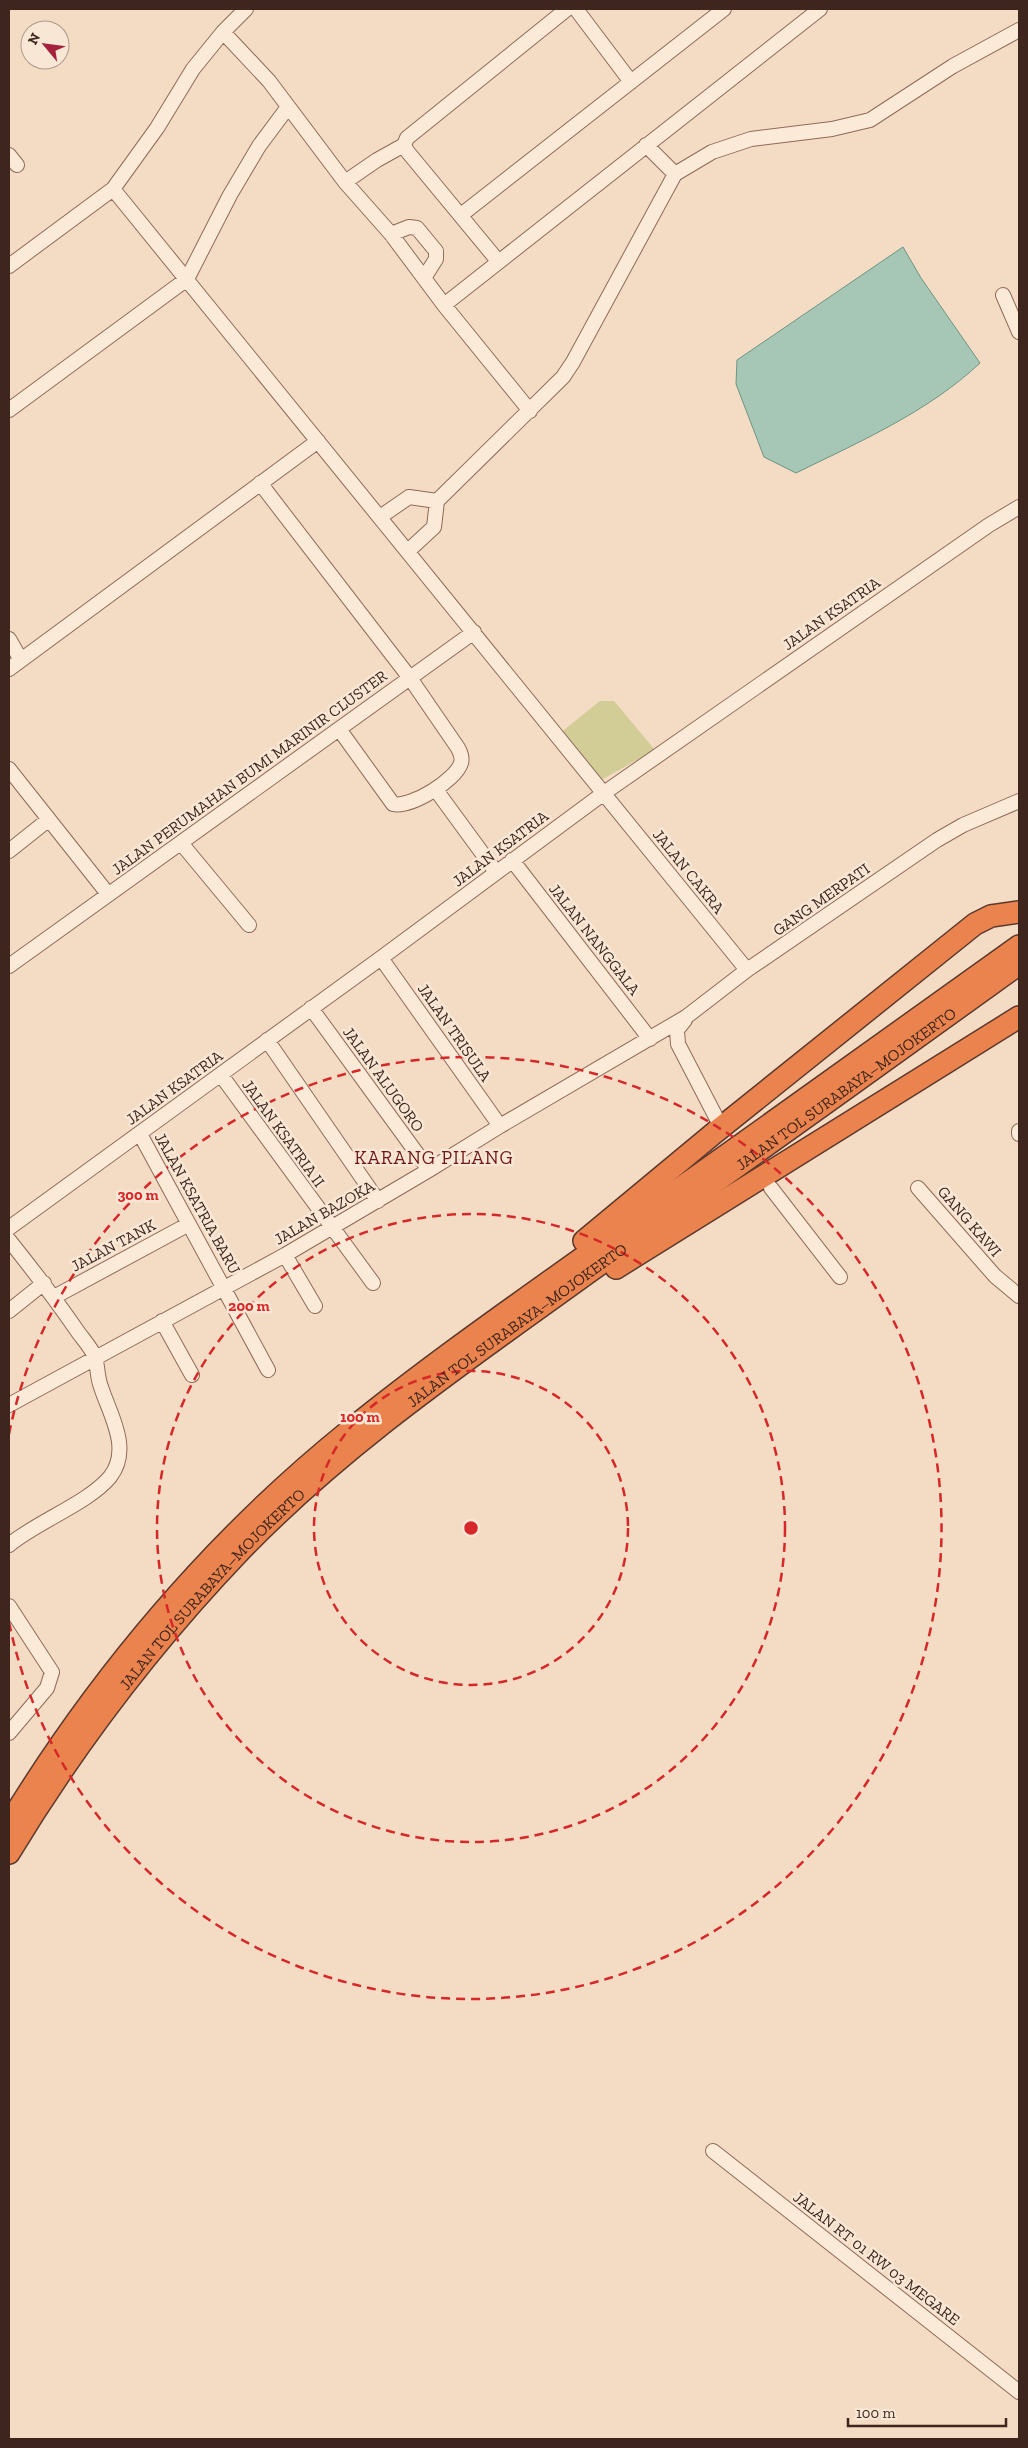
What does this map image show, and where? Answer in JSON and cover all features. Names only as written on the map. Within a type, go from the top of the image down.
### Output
[{"type":"highway","points":[[484,1329],[550,1270],[713,1134],[975,924],[991,916],[1019,912]]},
{"type":"highway","name":"JALAN TOL SURABAYA–MOJOKERTO","points":[[9,1824],[101,1688],[170,1603],[266,1504],[347,1432],[484,1329],[1019,946]]},
{"type":"highway","name":"JALAN TOL SURABAYA–MOJOKERTO","points":[[9,1854],[37,1806],[114,1696],[185,1612],[242,1549],[320,1475],[368,1436],[521,1321],[1019,964]]},
{"type":"highway","points":[[521,1321],[632,1260],[1019,1017]]},
{"type":"street","points":[[9,266],[113,189],[157,128],[193,69],[223,32],[246,9]]},
{"type":"street","points":[[345,182],[377,160],[404,145],[407,138],[567,9]]},
{"type":"street","points":[[576,9],[631,82]]},
{"type":"street","points":[[461,215],[724,9]]},
{"type":"street","points":[[444,305],[646,144],[820,9]]},
{"type":"street","points":[[408,551],[434,527],[437,501],[563,377],[573,362],[675,174],[712,152],[750,139],[832,129],[870,120],[953,66],[1019,30]]},
{"type":"street","points":[[223,32],[269,81],[345,182],[391,234],[444,305],[530,411]]},
{"type":"street","points":[[9,410],[187,279],[230,195],[259,146],[288,107]]},
{"type":"street","points":[[646,144],[675,174]]},
{"type":"street","points":[[404,145],[498,261]]},
{"type":"street","points":[[113,189],[604,793]]},
{"type":"street","points":[[391,234],[409,227],[417,228],[436,251],[436,259],[424,278]]},
{"type":"street","points":[[1003,296],[1019,332]]},
{"type":"street","points":[[9,670],[318,441]]},
{"type":"street","name":"JALAN PERUMAHAN BUMI MARINIR CLUSTER","points":[[260,483],[410,678]]},
{"type":"street","points":[[380,517],[409,497],[437,501]]},
{"type":"street","name":"JALAN KSATRIA","points":[[9,1228],[221,1075],[604,793],[989,525],[1018,510]]},
{"type":"street","name":"JALAN PERUMAHAN BUMI MARINIR CLUSTER","points":[[9,966],[474,632]]},
{"type":"street","points":[[9,639],[22,660]]},
{"type":"street","points":[[339,729],[393,804],[402,806],[436,790],[461,764],[462,756],[410,678]]},
{"type":"street","name":"JALAN PERUMAHAN BUMI MARINIR CLUSTER","points":[[9,769],[108,894]]},
{"type":"street","points":[[436,790],[496,872]]},
{"type":"street","name":"JALAN CAKRA","points":[[604,793],[748,970]]},
{"type":"street","name":"GANG MERPATI","points":[[650,1039],[686,1017],[748,970],[937,840],[970,821],[1019,801]]},
{"type":"street","points":[[9,851],[48,820]]},
{"type":"street","points":[[180,843],[249,925]]},
{"type":"street","name":"JALAN NANGGALA","points":[[512,860],[650,1039]]},
{"type":"street","name":"JALAN TRISULA","points":[[381,958],[500,1126]]},
{"type":"street","name":"JALAN ALUGORO","points":[[311,1008],[430,1170]]},
{"type":"street","points":[[686,1017],[677,1030],[678,1044],[718,1121]]},
{"type":"street","name":"JALAN BAZOKA","points":[[9,1405],[95,1357],[226,1289],[650,1039]]},
{"type":"street","points":[[267,1040],[378,1201]]},
{"type":"street","name":"JALAN KSATRIA II","points":[[221,1075],[373,1283]]},
{"type":"street","name":"JALAN KSATRIA BARU","points":[[140,1134],[226,1289],[268,1370]]},
{"type":"street","points":[[771,1188],[840,1277]]},
{"type":"street","name":"GANG KAWI","points":[[918,1188],[995,1276],[1019,1296]]},
{"type":"street","name":"JALAN TANK","points":[[54,1297],[189,1224]]},
{"type":"street","points":[[9,1240],[44,1283],[95,1357],[101,1388],[118,1436],[120,1454],[117,1467],[109,1478],[91,1493],[36,1525],[9,1545]]},
{"type":"street","points":[[285,1255],[315,1306]]},
{"type":"street","points":[[9,1311],[44,1283]]},
{"type":"street","points":[[162,1322],[192,1375]]},
{"type":"street","points":[[9,1606],[52,1672],[48,1688],[9,1732]]},
{"type":"street","name":"JALAN RT 01 RW 03 MEGARE","points":[[714,2151],[1019,2392]]},
{"type":"shaded area","points":[[903,247],[921,278],[980,363],[960,381],[916,411],[796,473],[764,457],[736,384],[737,360]]},
{"type":"shaded area","points":[[600,701],[614,701],[655,750],[601,780],[559,734]]},
{"type":"district","name":"KARANG PILANG","points":[[434,1157]]}]
